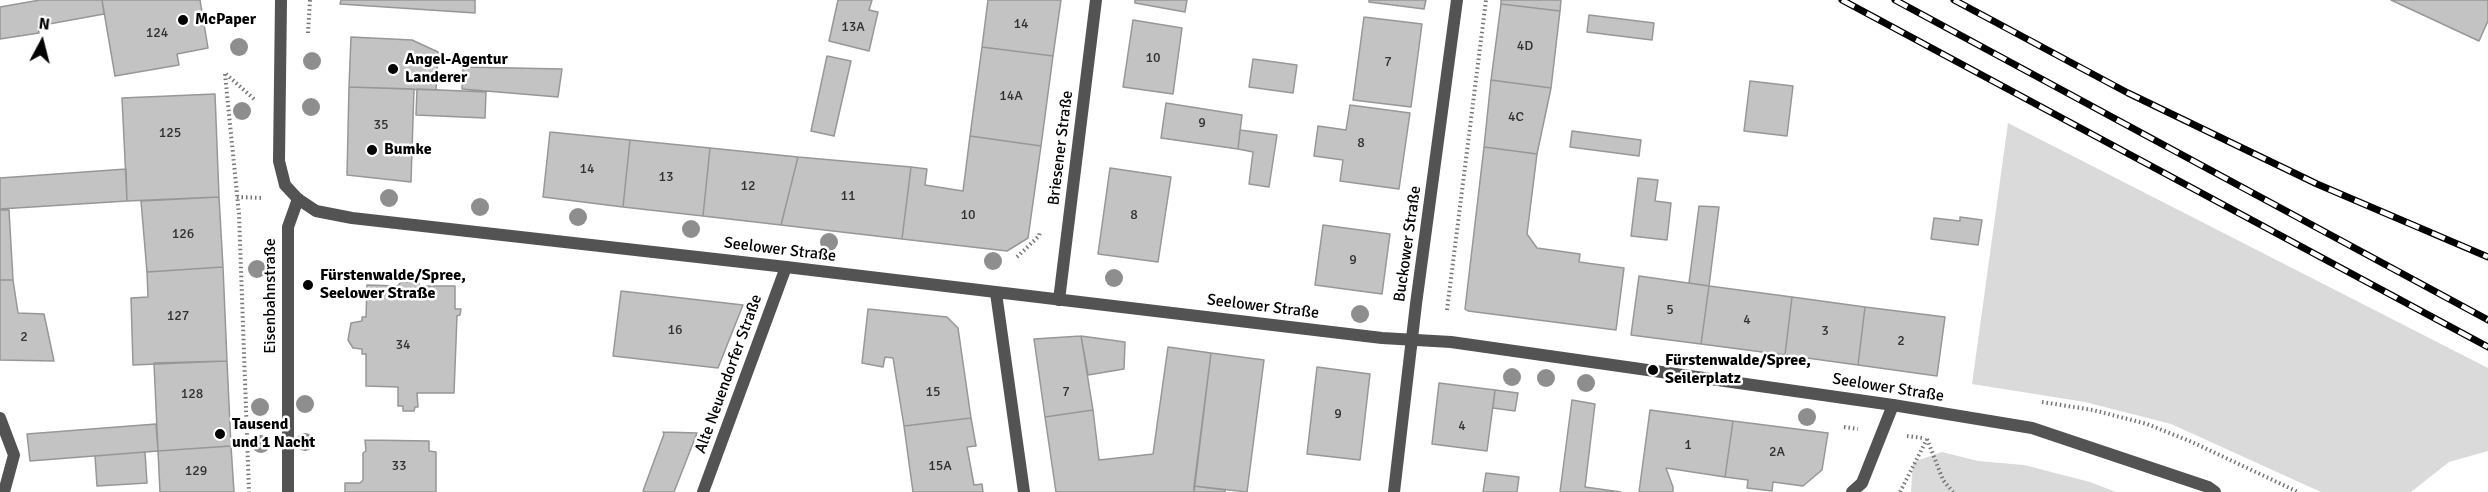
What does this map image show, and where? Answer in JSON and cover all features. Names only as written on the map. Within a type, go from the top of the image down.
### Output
[{"type":"street","points":[[281,0],[279,161],[285,185],[298,199]]},
{"type":"street","name":"Briesener Straße","points":[[1059,300],[1096,0]]},
{"type":"street","name":"Buckower Straße","points":[[1394,492],[1457,0]]},
{"type":"street","name":"Seelower Straße","points":[[298,199],[316,211],[352,218],[1412,340],[1451,342],[1893,405],[2032,428],[2215,492]]},
{"type":"street","name":"Eisenbahnstraße","points":[[288,492],[288,227],[298,199]]},
{"type":"street","name":"Alte Neuendorfer Straße","points":[[703,492],[786,267]]},
{"type":"street","points":[[996,293],[1024,492]]},
{"type":"street","points":[[1852,492],[1862,483],[1893,405]]},
{"type":"street","points":[[0,418],[14,455],[4,492]]},
{"type":"path","points":[[1447,310],[1486,0]]},
{"type":"path","points":[[225,74],[239,214],[249,492]]},
{"type":"path","points":[[2038,402],[2093,410],[2147,424],[2192,442],[2298,492]]},
{"type":"path","points":[[1900,492],[1927,439],[1943,480],[1953,492]]},
{"type":"shaded area","points":[[2008,123],[2488,368],[2488,451],[2449,462],[2411,492],[2321,492],[2171,424],[2085,402],[1972,384]]},
{"type":"shaded area","points":[[1942,452],[1978,461],[2024,465],[2090,482],[2116,492],[1911,492],[1913,462]]},
{"type":"building","points":[[40,0],[102,0],[104,14],[38,26],[39,33],[0,39],[0,7]]},
{"type":"building","points":[[102,0],[200,0],[208,48],[177,54],[179,65],[115,76]]},
{"type":"building","points":[[341,0],[475,0],[475,13],[340,4]]},
{"type":"building","points":[[838,0],[872,0],[869,10],[878,12],[869,51],[829,41]]},
{"type":"building","points":[[988,0],[1061,0],[1053,56],[982,47]]},
{"type":"building","points":[[1135,0],[1187,0],[1185,12],[1135,3]]},
{"type":"building","points":[[1369,0],[1426,0],[1424,9],[1369,2]]},
{"type":"building","points":[[1501,0],[1561,0],[1560,11],[1501,4]]},
{"type":"building","points":[[2391,0],[2488,0],[2488,21],[2479,41]]},
{"type":"building","points":[[1501,4],[1560,11],[1551,88],[1491,80]]},
{"type":"building","points":[[1589,15],[1654,23],[1652,40],[1587,32]]},
{"type":"building","points":[[1364,17],[1422,24],[1411,107],[1353,100]]},
{"type":"building","points":[[1133,20],[1182,28],[1173,94],[1123,87]]},
{"type":"building","name":"Angel-Agentur Landerer","points":[[351,37],[412,40],[438,52],[436,90],[349,87]]},
{"type":"building","points":[[982,47],[1053,56],[1041,146],[970,136]]},
{"type":"building","points":[[827,56],[851,61],[834,136],[811,131]]},
{"type":"building","points":[[1253,59],[1297,65],[1293,93],[1249,87]]},
{"type":"building","points":[[463,67],[562,69],[558,97],[462,89]]},
{"type":"building","points":[[1491,80],[1551,88],[1537,154],[1484,147]]},
{"type":"building","points":[[1750,81],[1793,86],[1787,136],[1744,131]]},
{"type":"building","points":[[349,87],[414,89],[411,182],[347,175]]},
{"type":"building","points":[[417,89],[486,92],[485,118],[416,115]]},
{"type":"building","points":[[215,94],[219,197],[127,201],[122,98]]},
{"type":"building","points":[[1166,103],[1242,115],[1238,149],[1161,138]]},
{"type":"building","points":[[1350,105],[1410,113],[1399,189],[1340,181],[1343,160],[1314,156],[1318,126],[1346,130]]},
{"type":"building","points":[[1240,130],[1277,135],[1269,187],[1249,184],[1253,152],[1238,149]]},
{"type":"building","points":[[1572,131],[1641,140],[1639,156],[1570,147]]},
{"type":"building","points":[[550,132],[630,140],[623,207],[543,197]]},
{"type":"building","points":[[970,136],[1041,146],[1028,238],[1007,251],[902,239],[911,167],[927,169],[925,185],[963,191]]},
{"type":"building","points":[[630,140],[710,148],[703,216],[623,207]]},
{"type":"building","points":[[1484,147],[1537,154],[1527,234],[1537,248],[1580,254],[1579,262],[1624,268],[1616,330],[1465,309]]},
{"type":"building","points":[[710,148],[798,157],[781,225],[703,216]]},
{"type":"building","points":[[798,157],[911,167],[902,239],[781,225]]},
{"type":"building","points":[[1110,168],[1171,177],[1158,262],[1098,254]]},
{"type":"building","points":[[126,169],[127,201],[0,209],[0,178]]},
{"type":"building","points":[[1638,178],[1658,180],[1655,201],[1671,203],[1667,240],[1631,236]]},
{"type":"building","points":[[219,197],[223,267],[147,272],[141,201]]},
{"type":"building","points":[[1699,206],[1719,207],[1709,286],[1689,283]]},
{"type":"building","points":[[0,210],[9,210],[13,280],[0,280]]},
{"type":"building","points":[[1960,217],[1982,220],[1978,245],[1931,239],[1934,218],[1960,221]]},
{"type":"building","points":[[1323,225],[1390,234],[1382,294],[1315,285]]},
{"type":"building","points":[[223,267],[227,361],[133,365],[131,298],[148,297],[147,272]]},
{"type":"building","points":[[1639,276],[1709,286],[1701,344],[1631,335]]},
{"type":"building","points":[[0,280],[13,280],[18,313],[44,314],[54,361],[0,360]]},
{"type":"building","points":[[401,282],[418,282],[420,286],[455,286],[455,309],[461,309],[460,315],[457,316],[454,393],[417,393],[418,407],[415,407],[414,411],[403,411],[403,406],[398,406],[398,387],[366,386],[366,354],[362,354],[362,349],[353,348],[348,340],[351,323],[362,321],[362,317],[366,317],[367,285],[398,286]]},
{"type":"building","points":[[1709,286],[1792,297],[1785,355],[1701,344]]},
{"type":"building","points":[[621,291],[743,305],[718,368],[613,356]]},
{"type":"building","points":[[1792,297],[1865,307],[1858,365],[1785,355]]},
{"type":"building","points":[[1865,307],[1945,317],[1937,376],[1858,365]]},
{"type":"building","points":[[868,309],[947,317],[958,328],[971,418],[904,426],[893,358],[885,357],[883,367],[862,363]]},
{"type":"building","points":[[1081,336],[1093,410],[1045,417],[1034,339]]},
{"type":"building","points":[[1081,336],[1125,342],[1124,369],[1088,375]]},
{"type":"building","points":[[1168,347],[1211,353],[1194,492],[1056,492],[1045,417],[1093,410],[1099,460],[1153,454]]},
{"type":"building","points":[[1211,353],[1264,360],[1247,492],[1194,486]]},
{"type":"building","points":[[227,361],[231,446],[158,451],[154,363]]},
{"type":"building","points":[[1317,367],[1370,374],[1360,460],[1307,454]]},
{"type":"building","points":[[1439,383],[1495,390],[1487,451],[1432,444]]},
{"type":"building","points":[[1495,390],[1518,393],[1515,411],[1493,408]]},
{"type":"building","points":[[1572,400],[1595,404],[1585,487],[1621,492],[1560,492]]},
{"type":"building","points":[[1650,410],[1733,421],[1725,477],[1666,468],[1673,492],[1639,492]]},
{"type":"building","points":[[971,418],[976,446],[967,447],[974,485],[982,484],[983,492],[913,492],[904,426]]},
{"type":"building","points":[[1733,421],[1828,433],[1822,470],[1803,486],[1773,482],[1772,491],[1747,488],[1748,480],[1725,477]]},
{"type":"building","points":[[156,424],[158,451],[30,461],[27,434]]},
{"type":"building","points":[[663,432],[697,433],[674,492],[646,492],[643,491]]},
{"type":"building","points":[[365,440],[429,441],[429,451],[436,452],[436,492],[345,492],[345,483],[360,483],[363,480]]},
{"type":"building","points":[[231,446],[234,492],[160,492],[158,451]]},
{"type":"building","points":[[145,452],[147,483],[97,486],[95,456]]},
{"type":"building","points":[[1486,473],[1519,477],[1517,492],[1483,492]]},
{"type":"building","points":[[1194,486],[1225,490],[1225,492],[1194,492]]},
{"type":"railway","points":[[1842,0],[2488,347]]},
{"type":"railway","points":[[1895,0],[2488,320]]},
{"type":"railway","points":[[1954,0],[2128,93],[2317,184],[2488,257]]},
{"type":"place","name":"McPaper","points":[[183,20]]},
{"type":"place","name":"Angel-Agentur Landerer","points":[[393,69]]},
{"type":"place","name":"Bumke","points":[[372,150]]},
{"type":"place","name":"Fürstenwalde/Spree, Seelower Straße","points":[[308,285]]},
{"type":"place","name":"Fürstenwalde/Spree, Seilerplatz","points":[[1653,370]]},
{"type":"place","name":"Tausend und 1 Nacht","points":[[220,434]]}]
